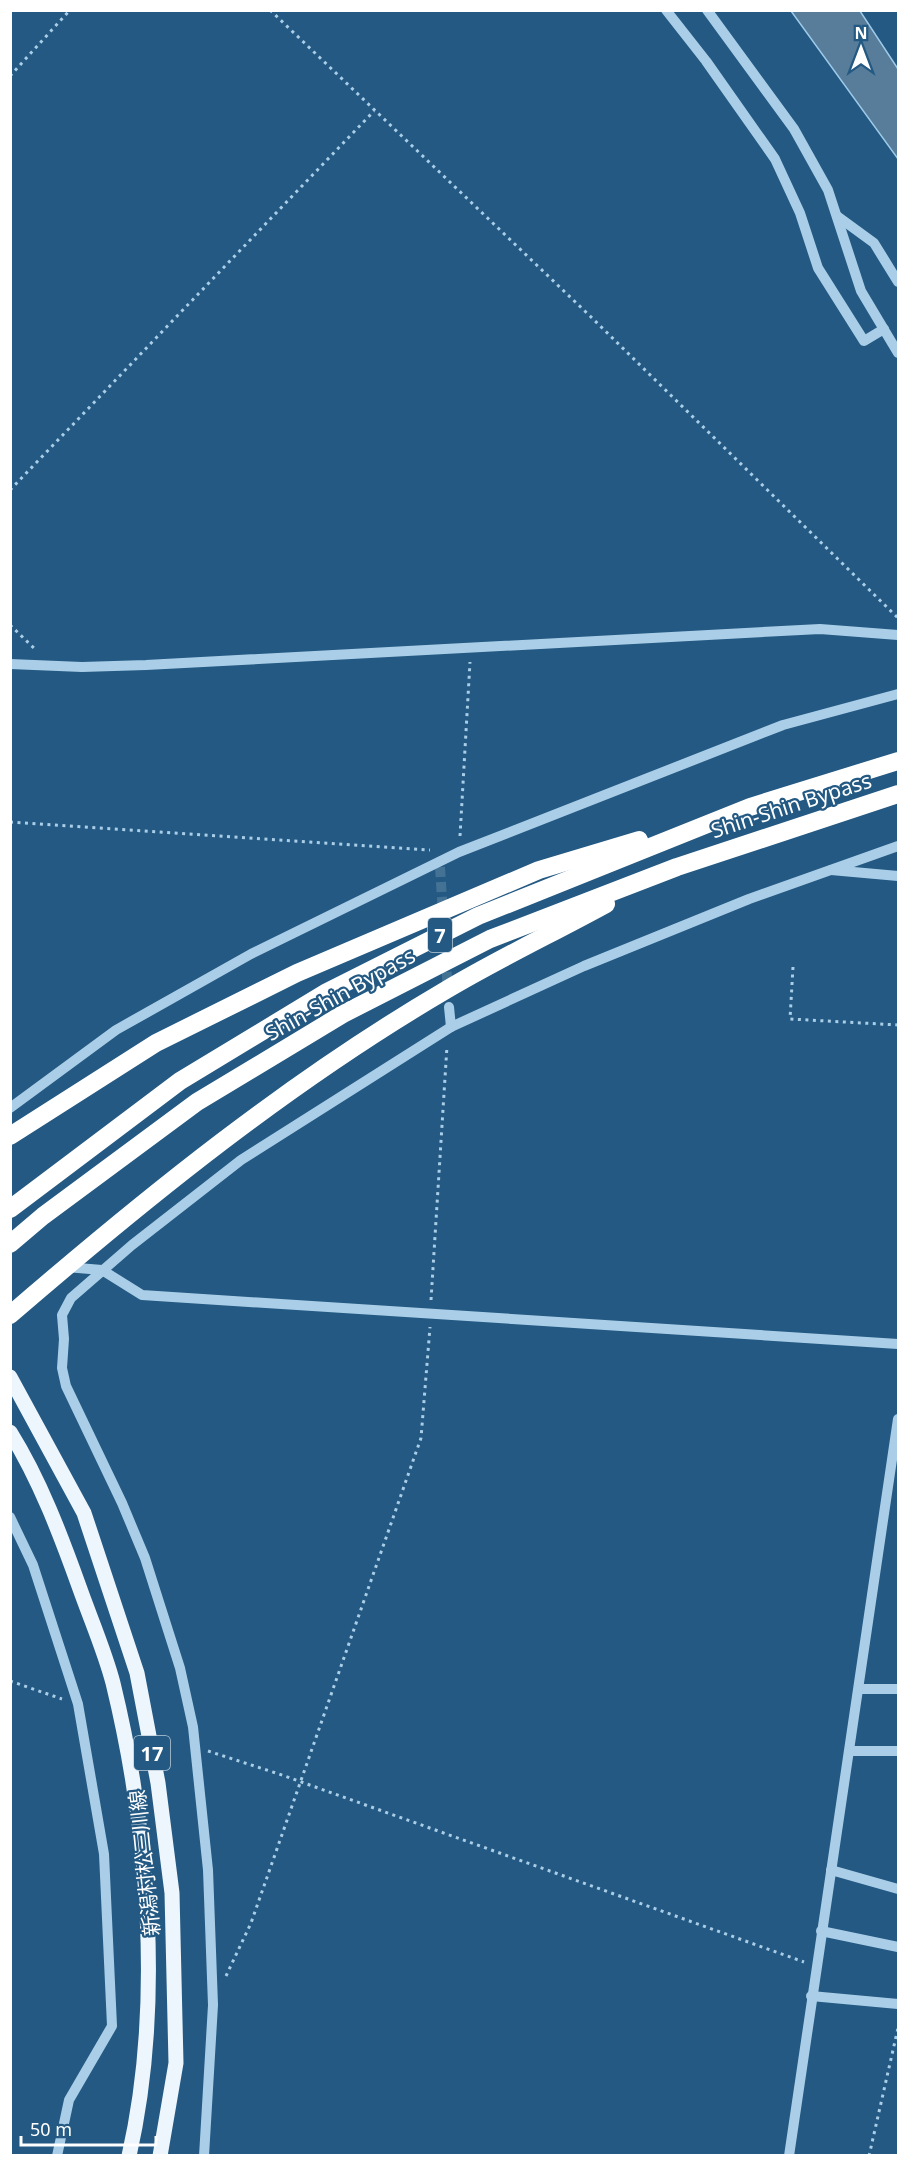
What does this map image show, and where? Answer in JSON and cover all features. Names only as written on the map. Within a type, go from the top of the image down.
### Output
[{"type":"highway","name":"Shin-Shin Bypass","points":[[10,1209],[180,1081],[327,992],[478,916],[750,807],[898,761]]},
{"type":"highway","name":"Shin-Shin Bypass","points":[[10,1244],[43,1216],[197,1102],[343,1014],[490,939],[676,867],[898,794]]},
{"type":"highway","points":[[10,1136],[156,1043],[297,973],[539,870],[750,807]]},
{"type":"highway","points":[[10,1315],[224,1138],[342,1057],[446,990],[676,867]]},
{"type":"highway","points":[[10,1126],[53,1107]]},
{"type":"main road","name":"新潟村松三川線","points":[[10,1377],[84,1513],[137,1673],[152,1750],[172,1893],[175,2051],[160,2156]]},
{"type":"main road","name":"新潟村松三川線","points":[[10,1432],[57,1526],[108,1670],[135,1787],[146,1892],[147,1993],[138,2113],[129,2156]]},
{"type":"street","points":[[666,10],[706,61],[775,159],[800,213],[818,268],[864,341],[884,329]]},
{"type":"street","points":[[707,10],[794,129],[828,190],[861,291],[898,353]]},
{"type":"street","points":[[837,216],[874,243],[898,282]]},
{"type":"street","points":[[10,664],[146,665],[820,629],[898,635]]},
{"type":"street","points":[[10,1108],[116,1030],[251,954],[459,852],[783,725],[898,694]]},
{"type":"street","points":[[204,2156],[213,2005],[208,1870],[197,1750],[180,1668],[145,1558],[122,1503],[66,1386],[62,1368],[64,1339],[62,1315],[71,1298],[102,1270],[241,1160],[451,1027],[584,966],[828,869],[898,846]]},
{"type":"street","points":[[440,867],[459,852]]},
{"type":"street","points":[[828,869],[898,876]]},
{"type":"street","points":[[449,1007],[451,1027]]},
{"type":"street","points":[[66,1267],[102,1270],[142,1295],[898,1344]]},
{"type":"street","points":[[789,2156],[811,1996],[895,1462],[898,1419]]},
{"type":"street","points":[[10,1517],[33,1565],[78,1704],[104,1854],[112,2026],[69,2100],[57,2156]]},
{"type":"street","points":[[859,1689],[898,1689]]},
{"type":"street","points":[[850,1751],[898,1751]]},
{"type":"street","points":[[831,1870],[898,1889]]},
{"type":"street","points":[[821,1931],[898,1947]]},
{"type":"street","points":[[811,1996],[898,2004]]},
{"type":"path","points":[[10,76],[70,10]]},
{"type":"path","points":[[270,10],[590,316],[898,618]]},
{"type":"path","points":[[10,490],[374,111]]},
{"type":"path","points":[[10,625],[53,666]]},
{"type":"path","points":[[10,822],[459,852],[471,649]]},
{"type":"path","points":[[793,967],[790,1018],[898,1025]]},
{"type":"path","points":[[213,2005],[251,1923],[421,1438],[447,1048],[451,1027]]},
{"type":"path","points":[[10,1682],[78,1704]]},
{"type":"path","points":[[197,1750],[215,1752],[816,1966]]},
{"type":"path","points":[[869,2156],[898,2028]]},
{"type":"water","points":[[791,11],[860,11],[898,69],[898,159]]},
{"type":"tunnel","points":[[440,867],[448,993]]}]
